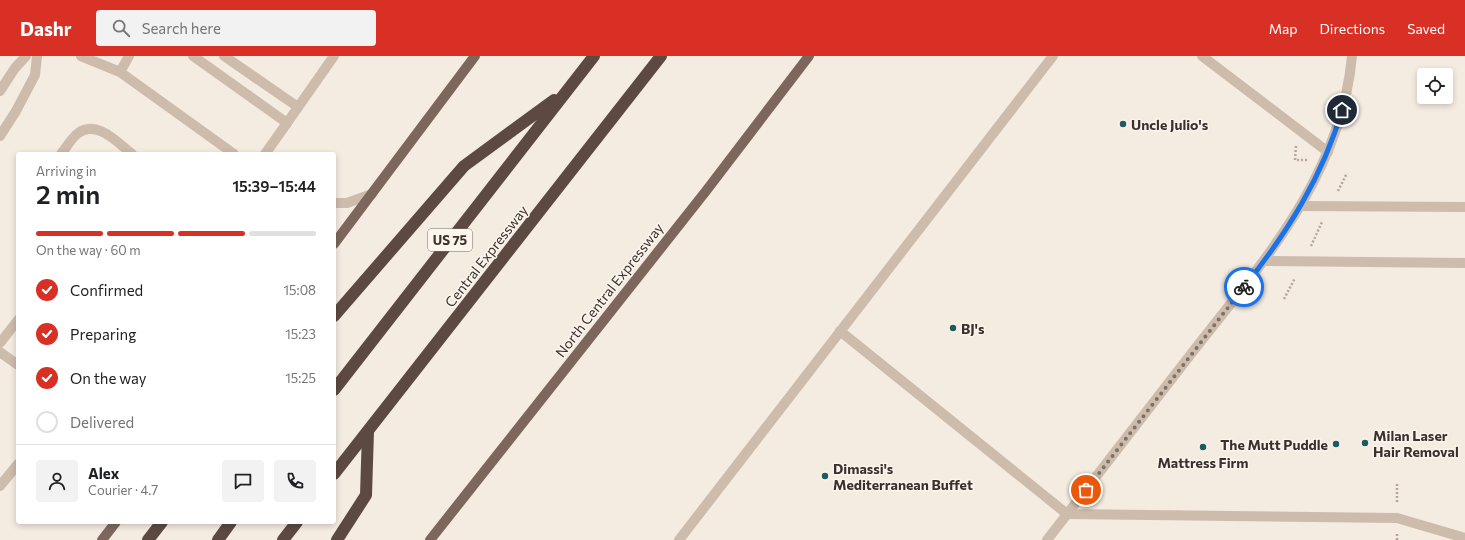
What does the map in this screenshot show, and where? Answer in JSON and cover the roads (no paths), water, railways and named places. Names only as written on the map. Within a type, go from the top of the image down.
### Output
[{"type":"highway","name":"US 75","points":[[336,387],[594,56]]},
{"type":"highway","name":"Central Expressway","points":[[336,471],[661,56]]},
{"type":"highway","points":[[336,314],[464,166],[566,91]]},
{"type":"highway","points":[[337,540],[366,495],[368,431]]},
{"type":"highway","points":[[148,540],[160,524]]},
{"type":"highway","points":[[218,540],[230,524]]},
{"type":"highway","points":[[283,540],[295,524]]},
{"type":"main road","points":[[336,241],[475,56]]},
{"type":"main road","name":"North Central Expressway","points":[[430,540],[706,191],[809,56]]},
{"type":"main road","points":[[102,540],[114,524]]},
{"type":"street","points":[[0,91],[15,68],[26,56]]},
{"type":"street","points":[[0,136],[16,111],[35,75],[37,56]]},
{"type":"street","points":[[81,56],[120,72],[231,152]]},
{"type":"street","points":[[120,72],[129,56]]},
{"type":"street","points":[[193,56],[287,123]]},
{"type":"street","points":[[224,56],[298,107]]},
{"type":"street","points":[[266,152],[334,56]]},
{"type":"street","points":[[679,540],[1053,56]]},
{"type":"street","points":[[1202,56],[1328,152]]},
{"type":"street","points":[[1047,540],[1264,261],[1301,206],[1328,152],[1342,110],[1352,56]]},
{"type":"street","points":[[63,152],[78,133],[92,128],[106,133],[130,152]]},
{"type":"street","points":[[336,202],[346,203],[372,194]]},
{"type":"street","points":[[1301,206],[1465,207]]},
{"type":"street","points":[[1264,261],[1465,263]]},
{"type":"street","points":[[0,343],[16,323]]},
{"type":"street","points":[[840,331],[1067,514],[1397,518],[1465,538]]},
{"type":"street","points":[[0,352],[16,364]]},
{"type":"street","points":[[0,486],[16,466]]},
{"type":"place","name":"Uncle Julio's","points":[[1123,124]]},
{"type":"place","name":"BJ's","points":[[953,328]]},
{"type":"place","name":"Milan Laser Hair Removal","points":[[1365,443]]},
{"type":"place","name":"The Mutt Puddle","points":[[1336,444]]},
{"type":"place","name":"Mattress Firm","points":[[1203,447]]},
{"type":"place","name":"Dimassi's Mediterranean Buffet","points":[[825,476]]}]
